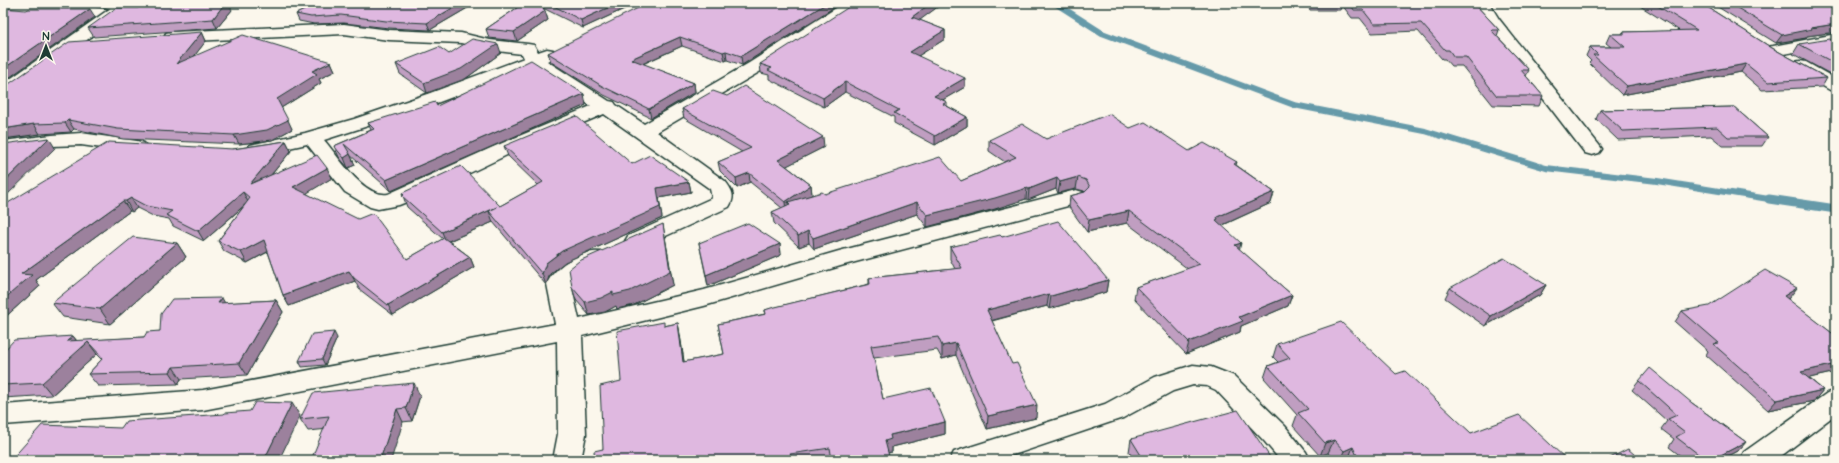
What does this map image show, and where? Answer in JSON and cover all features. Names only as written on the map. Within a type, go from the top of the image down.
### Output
[{"type":"street","points":[[103,3],[126,4]]},
{"type":"street","points":[[644,132],[755,67],[855,3]]},
{"type":"street","points":[[1481,3],[1492,21],[1592,149]]},
{"type":"street","points":[[3,92],[126,4]]},
{"type":"street","points":[[156,38],[344,29],[389,35],[461,38],[490,45],[528,49],[534,60],[607,106],[718,184],[723,192],[724,198],[721,202],[574,268],[560,280],[559,284],[569,330],[572,434],[567,460]]},
{"type":"street","points":[[1836,39],[1766,47],[1836,86]]},
{"type":"street","points":[[68,45],[100,42]]},
{"type":"street","points":[[239,152],[272,147],[312,137],[424,102],[534,60],[562,47]]},
{"type":"street","points":[[312,137],[352,188],[378,202],[392,200],[417,190],[607,106]]},
{"type":"street","points":[[3,147],[80,139],[101,141],[123,146],[153,148]]},
{"type":"street","points":[[3,415],[202,400],[569,330],[704,298],[838,259],[1076,197]]},
{"type":"street","points":[[964,460],[1114,411],[1164,384],[1192,375],[1211,377],[1225,383],[1275,434],[1296,460]]},
{"type":"street","points":[[1754,460],[1778,444],[1836,400]]},
{"type":"building","points":[[162,3],[225,3],[213,19],[88,28],[116,8],[138,8],[142,5]]},
{"type":"building","points":[[313,3],[461,3],[427,23],[386,21],[341,15],[311,17],[296,14],[313,6]]},
{"type":"building","points":[[524,3],[540,3],[545,11],[514,32],[486,29]]},
{"type":"building","points":[[548,3],[618,3],[581,20]]},
{"type":"building","points":[[648,3],[827,3],[741,56],[726,51],[723,52],[680,37],[631,59],[694,83],[649,109],[602,86],[548,53]]},
{"type":"building","points":[[855,3],[931,3],[912,17],[945,30],[910,52],[965,78],[934,96],[947,102],[943,104],[967,117],[935,136],[894,113],[899,110],[845,82],[823,98],[768,70],[772,68],[760,64]]},
{"type":"building","points":[[1350,3],[1474,3],[1499,30],[1491,30],[1529,70],[1521,70],[1543,96],[1497,96],[1466,57],[1454,57],[1449,50],[1445,50],[1421,23],[1374,24],[1363,10],[1354,10]]},
{"type":"building","points":[[1653,3],[1701,3],[1772,48],[1827,78],[1768,82],[1746,64],[1627,86],[1593,55],[1598,55],[1590,47],[1625,47],[1610,34],[1625,34],[1623,32],[1697,30]]},
{"type":"building","points":[[1729,3],[1836,3],[1836,24],[1810,28],[1812,29],[1782,35]]},
{"type":"building","points":[[3,8],[26,10],[90,9],[3,69]]},
{"type":"building","points":[[202,32],[176,64],[243,35],[331,62],[312,71],[317,74],[277,99],[288,120],[267,130],[234,135],[118,129],[68,120],[65,123],[34,124],[3,129],[3,88],[69,42]]},
{"type":"building","points":[[472,39],[498,44],[461,69],[424,83],[396,64],[439,47],[449,54]]},
{"type":"building","points":[[1830,39],[1836,42],[1836,64],[1799,44]]},
{"type":"building","points":[[531,60],[584,94],[386,180],[344,144],[350,154],[344,158],[334,146],[374,129],[368,123],[435,102],[437,106]]},
{"type":"building","points":[[744,86],[823,137],[778,160],[811,185],[785,202],[749,173],[736,178],[718,162],[751,148],[682,109],[713,91],[727,96]]},
{"type":"building","points":[[1734,107],[1768,137],[1728,137],[1717,127],[1623,131],[1600,110]]},
{"type":"building","points":[[1109,114],[1130,128],[1145,122],[1189,151],[1204,143],[1237,162],[1234,164],[1274,192],[1217,217],[1218,219],[1216,220],[1241,243],[1235,245],[1292,295],[1239,317],[1243,321],[1189,342],[1136,287],[1200,264],[1129,211],[1089,220],[1070,196],[1085,192],[1090,187],[1086,180],[1078,177],[1060,182],[1057,178],[1029,189],[1027,188],[995,198],[927,215],[917,202],[813,238],[808,231],[798,236],[772,212],[790,204],[788,202],[822,192],[825,194],[940,157],[961,181],[1016,157],[989,140],[1022,124],[1046,139]]},
{"type":"building","points":[[576,116],[632,164],[650,155],[689,182],[657,188],[660,207],[562,251],[546,263],[542,274],[489,211],[497,207],[442,232],[402,196],[404,195],[402,193],[461,166],[500,206],[543,182],[504,146]]},
{"type":"building","points":[[49,138],[3,183],[3,144]]},
{"type":"building","points":[[286,141],[250,184],[317,155],[327,168],[293,187],[358,219],[373,213],[407,259],[444,238],[470,257],[388,305],[354,278],[349,271],[283,295],[264,240],[241,252],[218,241],[250,198],[243,192],[198,231],[166,215],[172,211],[146,206],[131,198],[123,201],[21,274],[32,275],[3,300],[3,206],[109,142],[233,149]]},
{"type":"building","points":[[1058,221],[1108,280],[1051,296],[1049,294],[987,310],[1012,364],[1017,363],[1037,405],[988,416],[956,343],[942,346],[938,337],[871,346],[883,399],[931,388],[945,422],[890,435],[891,439],[885,441],[890,460],[832,460],[830,448],[790,454],[791,460],[595,460],[594,451],[603,449],[600,386],[621,381],[617,331],[664,322],[664,326],[678,323],[683,362],[724,354],[718,324],[766,314],[765,310],[771,308],[870,284],[869,278],[962,268],[950,247],[1000,235],[1002,237]]},
{"type":"building","points":[[748,223],[780,244],[706,275],[699,243]]},
{"type":"building","points":[[663,224],[670,271],[630,291],[613,295],[613,292],[601,298],[585,302],[572,287],[569,269],[579,261]]},
{"type":"building","points":[[133,237],[177,243],[100,309],[52,303]]},
{"type":"building","points":[[1504,258],[1546,285],[1491,316],[1450,288]]},
{"type":"building","points":[[1765,270],[1797,288],[1784,296],[1836,336],[1836,364],[1801,372],[1823,390],[1777,400],[1713,344],[1719,343],[1682,311],[1709,306]]},
{"type":"building","points":[[222,298],[218,303],[276,300],[239,363],[173,367],[170,372],[88,374],[103,358],[88,342],[42,383],[3,385],[3,352],[14,340],[73,336],[67,341],[144,337],[147,332],[160,331],[161,314],[172,299]]},
{"type":"building","points":[[1341,322],[1396,374],[1405,371],[1471,433],[1519,415],[1567,460],[1359,460],[1353,447],[1344,451],[1334,440],[1325,443],[1298,413],[1308,409],[1268,366],[1290,358],[1277,344]]},
{"type":"building","points":[[334,332],[322,359],[299,361],[312,334]]},
{"type":"building","points":[[1650,368],[1692,403],[1746,442],[1711,460],[1706,460],[1676,437],[1685,432],[1668,419],[1677,415],[1639,381]]},
{"type":"building","points":[[414,383],[406,408],[397,409],[380,460],[311,460],[329,416],[300,419],[313,393]]},
{"type":"building","points":[[255,402],[292,403],[264,460],[11,460],[42,425],[121,428],[126,421],[250,411]]},
{"type":"building","points":[[1238,410],[1272,460],[1144,460],[1131,439]]},
{"type":"building","points":[[1628,449],[1641,460],[1606,460]]},
{"type":"building","points":[[515,457],[515,460],[495,460]]},
{"type":"waterway","points":[[1055,3],[1102,33],[1294,105],[1425,131],[1546,168],[1657,181],[1775,200]]},
{"type":"waterway","points":[[1769,199],[1836,209]]}]
